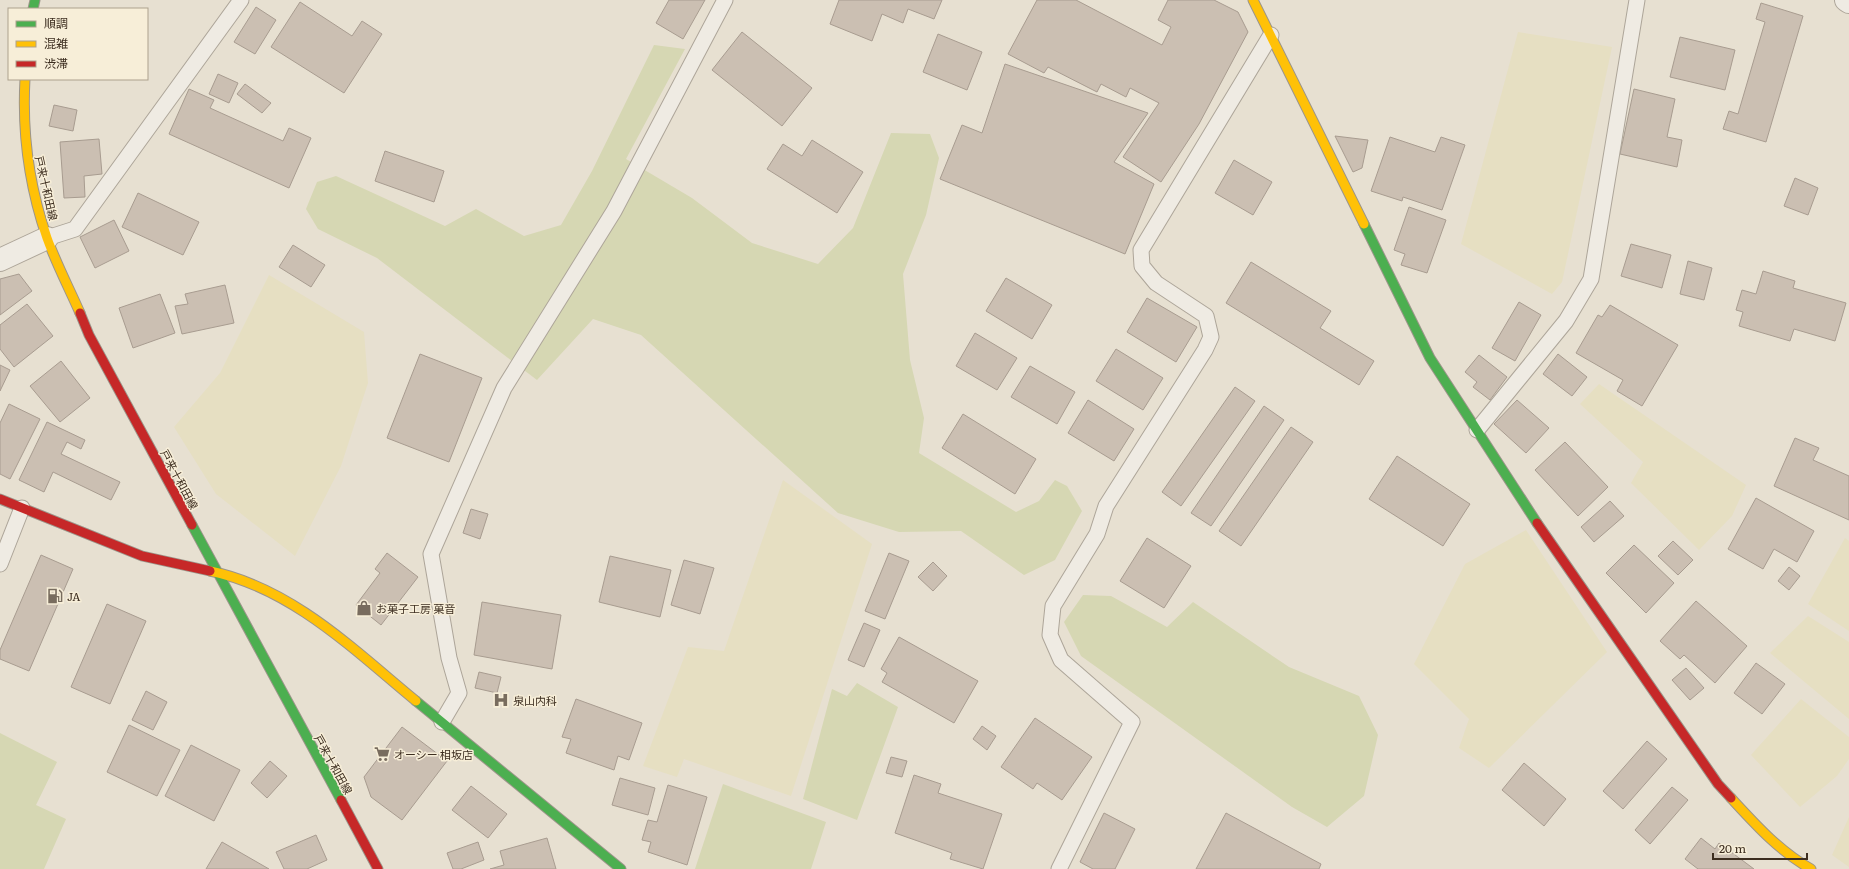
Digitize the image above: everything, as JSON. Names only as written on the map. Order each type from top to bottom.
[{"type":"street","points":[[1253,0],[1430,358],[1546,538],[1718,784],[1766,837],[1797,861],[1811,869]]},
{"type":"street","name":"戸来十和田線","points":[[25,80],[23,110],[28,167],[47,238],[88,335],[378,869]]},
{"type":"street","points":[[0,260],[47,238]]},
{"type":"street","points":[[0,499],[142,556],[216,572],[252,585],[293,604],[331,630],[442,722],[604,864],[621,869]]},
{"type":"lane","points":[[47,238],[75,229],[241,0]]},
{"type":"lane","points":[[442,722],[458,694],[449,658],[431,554],[504,388],[614,211],[724,0]]},
{"type":"lane","points":[[1477,430],[1566,321],[1591,279],[1637,0]]},
{"type":"lane","points":[[1059,869],[1132,722],[1061,660],[1050,635],[1053,606],[1097,534],[1106,506],[1212,337],[1206,316],[1156,282],[1142,266],[1142,250],[1270,35]]},
{"type":"lane","points":[[0,564],[22,508]]},
{"type":"shaded area","points":[[1518,32],[1612,47],[1562,282],[1552,294],[1461,244]]},
{"type":"shaded area","points":[[269,275],[364,332],[368,383],[341,466],[295,556],[216,494],[174,427],[220,373]]},
{"type":"shaded area","points":[[1599,384],[1746,485],[1732,516],[1699,550],[1631,483],[1643,462],[1580,404]]},
{"type":"shaded area","points":[[783,480],[872,544],[791,796],[684,759],[677,777],[643,766],[688,647],[724,651]]},
{"type":"shaded area","points":[[1526,530],[1607,652],[1489,768],[1459,748],[1469,719],[1414,664],[1465,564]]},
{"type":"shaded area","points":[[1845,538],[1849,541],[1849,631],[1808,604]]},
{"type":"shaded area","points":[[1808,616],[1849,642],[1849,719],[1770,653]]},
{"type":"shaded area","points":[[1801,699],[1849,737],[1849,759],[1837,776],[1800,807],[1751,755]]},
{"type":"shaded area","points":[[1849,817],[1849,867],[1832,855]]},
{"type":"green space","points":[[654,45],[685,49],[626,159],[692,198],[752,243],[818,264],[853,228],[891,133],[930,134],[939,158],[926,215],[903,274],[910,360],[924,418],[919,453],[1016,512],[1039,501],[1055,480],[1067,486],[1082,511],[1055,560],[1024,575],[961,531],[899,532],[838,513],[641,335],[593,319],[537,380],[377,258],[318,229],[306,209],[317,182],[336,176],[445,226],[476,209],[524,236],[561,225],[592,171]]},
{"type":"green space","points":[[1083,595],[1111,596],[1167,627],[1193,602],[1289,667],[1359,696],[1378,735],[1364,796],[1327,827],[1292,807],[1081,656],[1064,622]]},
{"type":"green space","points":[[857,683],[898,707],[857,820],[803,799],[832,689],[847,696]]},
{"type":"green space","points":[[0,733],[57,762],[36,805],[66,819],[44,869],[0,869]]},
{"type":"green space","points":[[723,784],[826,822],[811,869],[695,869]]},
{"type":"building","points":[[669,0],[705,0],[683,39],[656,23]]},
{"type":"building","points":[[839,0],[942,0],[934,19],[908,9],[903,23],[882,14],[872,41],[830,24]]},
{"type":"building","points":[[1037,0],[1076,0],[1162,45],[1171,27],[1158,20],[1168,0],[1214,0],[1238,12],[1248,32],[1199,124],[1161,182],[1123,157],[1159,103],[1130,88],[1126,97],[1101,84],[1097,92],[1048,67],[1044,73],[1008,54]]},
{"type":"building","points":[[300,2],[352,36],[362,21],[382,34],[344,93],[271,47]]},
{"type":"building","points":[[1761,3],[1803,16],[1766,142],[1723,129],[1729,111],[1738,114],[1765,22],[1756,19]]},
{"type":"building","points":[[256,7],[276,20],[255,54],[234,42]]},
{"type":"building","points":[[742,32],[812,88],[782,126],[712,70]]},
{"type":"building","points":[[938,34],[982,52],[967,90],[923,72]]},
{"type":"building","points":[[1680,37],[1735,50],[1725,90],[1670,77]]},
{"type":"building","points":[[1005,64],[1148,113],[1114,162],[1154,184],[1125,254],[940,179],[962,125],[982,133]]},
{"type":"building","points":[[218,74],[238,83],[229,103],[209,94]]},
{"type":"building","points":[[245,84],[271,103],[262,113],[237,94]]},
{"type":"building","points":[[189,89],[214,100],[210,108],[283,141],[289,128],[311,138],[289,188],[169,134]]},
{"type":"building","points":[[1634,89],[1675,99],[1667,137],[1682,140],[1677,167],[1620,154]]},
{"type":"building","points":[[54,105],[77,110],[73,131],[49,126]]},
{"type":"building","points":[[1335,136],[1368,140],[1362,168],[1353,172]]},
{"type":"building","points":[[1390,137],[1435,152],[1441,137],[1465,145],[1442,210],[1403,197],[1402,201],[1371,191]]},
{"type":"building","points":[[99,139],[102,174],[84,176],[85,197],[64,198],[60,142]]},
{"type":"building","points":[[812,140],[863,172],[837,213],[767,169],[783,144],[802,156]]},
{"type":"building","points":[[385,151],[444,171],[434,202],[375,181]]},
{"type":"building","points":[[1234,160],[1272,182],[1253,215],[1215,193]]},
{"type":"building","points":[[1795,178],[1818,188],[1808,215],[1784,206]]},
{"type":"building","points":[[138,193],[199,222],[183,255],[122,227]]},
{"type":"building","points":[[1409,207],[1446,220],[1427,273],[1401,265],[1405,254],[1394,250]]},
{"type":"building","points":[[114,220],[129,251],[95,268],[80,237]]},
{"type":"building","points":[[1631,244],[1671,255],[1662,288],[1621,276]]},
{"type":"building","points":[[293,245],[325,265],[311,287],[279,267]]},
{"type":"building","points":[[1688,261],[1712,268],[1704,300],[1680,294]]},
{"type":"building","points":[[1251,262],[1331,311],[1320,328],[1374,361],[1359,385],[1226,303]]},
{"type":"building","points":[[1763,271],[1795,281],[1793,288],[1846,303],[1835,341],[1794,329],[1790,341],[1739,326],[1743,312],[1736,310],[1742,290],[1756,294]]},
{"type":"building","points":[[19,274],[32,291],[0,315],[0,279]]},
{"type":"building","points":[[1006,278],[1052,305],[1032,339],[986,311]]},
{"type":"building","points":[[225,285],[234,323],[182,334],[175,306],[188,304],[185,294]]},
{"type":"building","points":[[160,294],[175,333],[133,348],[119,308]]},
{"type":"building","points":[[1147,298],[1197,327],[1176,362],[1127,332]]},
{"type":"building","points":[[1519,302],[1541,315],[1515,361],[1492,348]]},
{"type":"building","points":[[27,304],[53,336],[14,367],[0,349],[0,325]]},
{"type":"building","points":[[1610,305],[1678,345],[1642,406],[1617,391],[1623,380],[1576,353],[1598,315],[1602,317]]},
{"type":"building","points":[[975,333],[1017,358],[997,390],[956,366]]},
{"type":"building","points":[[1116,349],[1163,378],[1143,410],[1096,381]]},
{"type":"building","points":[[420,354],[482,378],[449,462],[387,438]]},
{"type":"building","points":[[1558,354],[1587,377],[1572,396],[1543,374]]},
{"type":"building","points":[[1479,355],[1507,377],[1490,400],[1473,387],[1477,382],[1465,372]]},
{"type":"building","points":[[61,361],[90,398],[60,422],[30,386]]},
{"type":"building","points":[[0,365],[10,370],[0,391]]},
{"type":"building","points":[[1030,366],[1075,392],[1057,424],[1011,397]]},
{"type":"building","points":[[1235,387],[1255,401],[1181,506],[1162,492]]},
{"type":"building","points":[[1088,400],[1134,429],[1114,461],[1068,433]]},
{"type":"building","points":[[1517,400],[1549,428],[1526,453],[1494,424]]},
{"type":"building","points":[[9,404],[40,419],[10,479],[0,474],[0,423]]},
{"type":"building","points":[[1264,406],[1284,420],[1211,526],[1191,513]]},
{"type":"building","points":[[963,414],[1036,459],[1015,494],[942,448]]},
{"type":"building","points":[[47,422],[85,440],[81,449],[67,442],[61,454],[120,482],[111,500],[53,472],[44,492],[19,480]]},
{"type":"building","points":[[1291,427],[1313,442],[1241,546],[1219,531]]},
{"type":"building","points":[[1795,438],[1819,448],[1813,460],[1849,476],[1849,520],[1774,486]]},
{"type":"building","points":[[1565,442],[1608,487],[1578,516],[1535,470]]},
{"type":"building","points":[[1397,456],[1470,504],[1443,546],[1369,499]]},
{"type":"building","points":[[1756,498],[1814,531],[1797,562],[1774,549],[1763,569],[1728,549]]},
{"type":"building","points":[[1610,501],[1624,516],[1594,542],[1581,527]]},
{"type":"building","points":[[471,509],[488,514],[480,539],[463,533]]},
{"type":"building","points":[[1147,538],[1191,566],[1164,608],[1120,581]]},
{"type":"building","points":[[1673,541],[1693,560],[1678,575],[1658,556]]},
{"type":"building","points":[[1634,545],[1674,583],[1646,613],[1606,573]]},
{"type":"building","points":[[387,553],[418,577],[381,625],[356,605],[380,573],[375,569]]},
{"type":"building","points":[[889,553],[909,561],[885,619],[865,611]]},
{"type":"building","points":[[41,555],[73,569],[29,671],[0,659],[0,650]]},
{"type":"building","points":[[610,556],[671,570],[660,617],[599,602]]},
{"type":"building","points":[[684,560],[714,568],[700,614],[671,605]]},
{"type":"building","points":[[933,562],[947,576],[933,591],[918,577]]},
{"type":"building","points":[[1789,567],[1800,576],[1789,590],[1778,581]]},
{"type":"building","points":[[1696,601],[1747,646],[1715,683],[1684,655],[1680,659],[1660,641]]},
{"type":"building","points":[[482,602],[561,615],[552,669],[474,655]]},
{"type":"building","points":[[107,604],[146,621],[110,704],[71,687]]},
{"type":"building","points":[[864,623],[880,630],[864,667],[848,660]]},
{"type":"building","points":[[899,637],[978,681],[954,723],[882,682],[887,673],[881,669]]},
{"type":"building","points":[[1756,663],[1785,684],[1762,714],[1734,693]]},
{"type":"building","points":[[1686,668],[1704,688],[1690,700],[1672,680]]},
{"type":"building","points":[[479,672],[501,677],[497,693],[475,688]]},
{"type":"building","points":[[146,691],[167,702],[153,730],[132,720]]},
{"type":"building","points":[[576,699],[642,723],[629,760],[618,756],[614,770],[566,753],[571,739],[562,737]]},
{"type":"building","points":[[1035,718],[1092,757],[1062,800],[1037,783],[1033,789],[1001,767]]},
{"type":"building","points":[[129,725],[180,750],[157,796],[107,772]]},
{"type":"building","points":[[982,726],[996,736],[987,750],[973,739]]},
{"type":"building","points":[[402,727],[447,761],[402,820],[371,797],[364,777]]},
{"type":"building","points":[[1647,741],[1667,759],[1623,809],[1603,791]]},
{"type":"building","points":[[191,745],[240,770],[214,821],[165,796]]},
{"type":"building","points":[[891,757],[907,761],[902,777],[886,773]]},
{"type":"building","points":[[270,761],[287,776],[267,798],[251,783]]},
{"type":"building","points":[[1524,763],[1566,799],[1544,826],[1502,790]]},
{"type":"building","points":[[914,775],[941,784],[938,793],[1002,814],[983,869],[950,859],[952,853],[895,833]]},
{"type":"building","points":[[620,778],[655,788],[648,815],[612,805]]},
{"type":"building","points":[[668,785],[707,797],[687,865],[648,852],[651,842],[642,840],[648,820],[657,822]]},
{"type":"building","points":[[471,786],[507,814],[488,838],[452,810]]},
{"type":"building","points":[[1672,787],[1688,800],[1650,844],[1635,830]]},
{"type":"building","points":[[1104,813],[1135,829],[1115,869],[1093,869],[1080,862]]},
{"type":"building","points":[[1226,813],[1321,864],[1319,869],[1196,869]]},
{"type":"building","points":[[316,835],[327,860],[307,869],[284,869],[276,852]]},
{"type":"building","points":[[547,838],[556,869],[490,869],[504,865],[500,851]]},
{"type":"building","points":[[1701,838],[1715,849],[1719,843],[1754,869],[1698,869],[1685,859]]},
{"type":"building","points":[[222,842],[269,869],[206,869]]},
{"type":"building","points":[[478,842],[484,860],[461,869],[453,869],[447,853]]},
{"type":"traffic: fast","points":[[33,8],[35,0]]},
{"type":"traffic: fast","points":[[1364,224],[1430,358],[1537,523]]},
{"type":"traffic: fast","points":[[192,525],[341,800]]},
{"type":"traffic: fast","points":[[416,701],[621,869]]},
{"type":"traffic: slow","points":[[1253,0],[1364,224]]},
{"type":"traffic: slow","points":[[25,80],[24,99],[26,139],[31,179],[47,238],[58,266],[80,313]]},
{"type":"traffic: slow","points":[[210,571],[240,579],[268,591],[295,606],[345,642],[416,701]]},
{"type":"traffic: slow","points":[[1731,798],[1758,827],[1788,854],[1811,869]]},
{"type":"traffic: jam","points":[[80,313],[89,335],[192,525]]},
{"type":"traffic: jam","points":[[0,499],[142,556],[210,571]]},
{"type":"traffic: jam","points":[[1537,523],[1718,784],[1731,798]]},
{"type":"traffic: jam","points":[[341,800],[378,869]]},
{"type":"place","name":"JA","points":[[55,596]]},
{"type":"place","name":"お菓子工房 菓音","points":[[364,608]]},
{"type":"place","name":"泉山内科","points":[[501,700]]},
{"type":"place","name":"オーシー 相坂店","points":[[382,754]]}]
